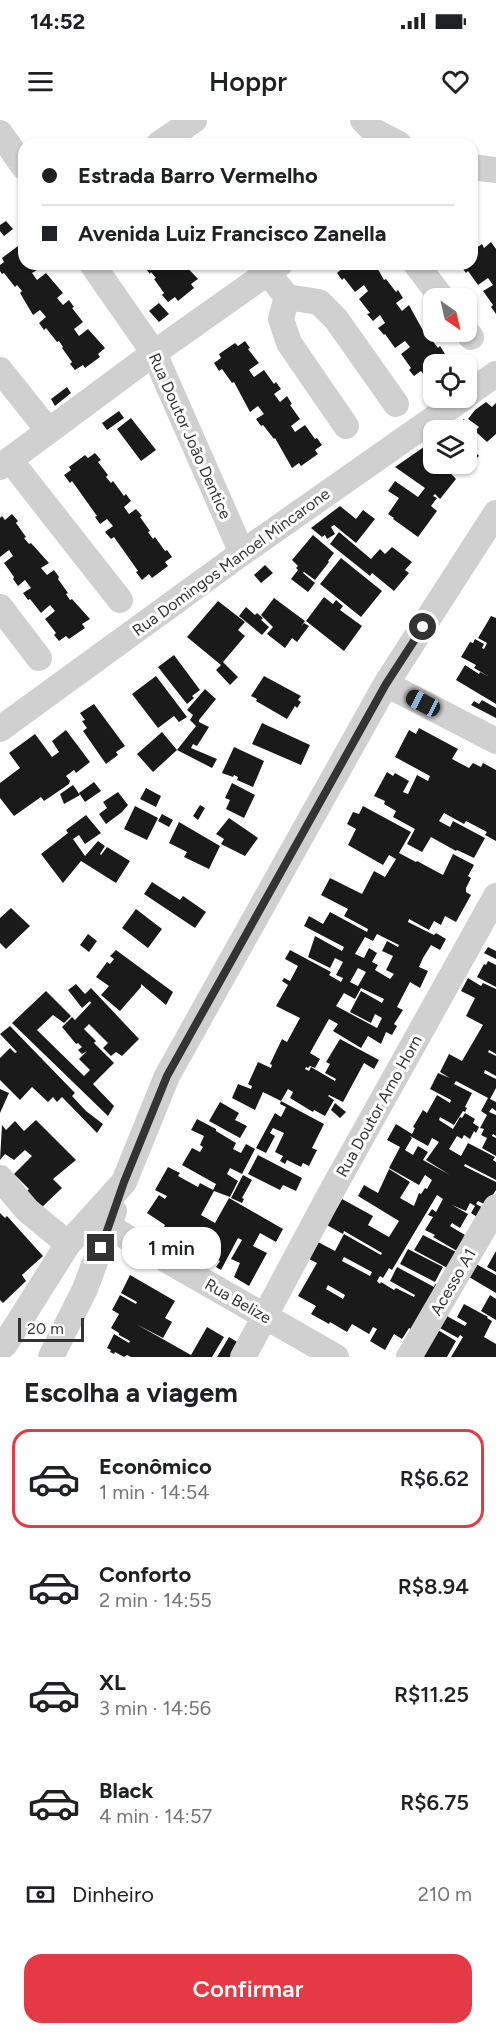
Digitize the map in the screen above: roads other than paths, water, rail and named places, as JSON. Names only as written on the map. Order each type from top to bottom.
[{"type":"street","points":[[169,138],[194,120]]},
{"type":"street","points":[[363,120],[374,131],[387,138]]},
{"type":"street","points":[[0,133],[18,159]]},
{"type":"street","points":[[478,168],[496,170]]},
{"type":"street","name":"Rua Doutor João Dentice","points":[[96,270],[154,353],[242,553]]},
{"type":"street","points":[[120,600],[5,464],[48,430],[271,270]]},
{"type":"street","points":[[275,270],[287,297],[281,319],[289,343],[346,426]]},
{"type":"street","points":[[421,270],[434,288]]},
{"type":"street","points":[[287,297],[319,302],[336,319],[396,404]]},
{"type":"street","points":[[0,370],[48,430]]},
{"type":"street","name":"Rua Domingos Manoel Mincarone","points":[[477,387],[496,374]]},
{"type":"street","name":"Rua Domingos Manoel Mincarone","points":[[0,729],[242,553],[448,408]]},
{"type":"street","points":[[51,1357],[85,1289],[124,1182],[167,1076],[386,684],[496,513]]},
{"type":"street","points":[[0,607],[39,658]]},
{"type":"street","points":[[386,684],[496,741]]},
{"type":"street","name":"Rua Doutor Arno Horn","points":[[243,1357],[330,1194],[496,896]]},
{"type":"street","points":[[0,1179],[27,1209],[68,1244]]},
{"type":"street","points":[[0,1349],[68,1244],[124,1182]]},
{"type":"street","name":"Acesso A1","points":[[410,1357],[496,1207]]},
{"type":"street","name":"Rua Belize","points":[[109,1227],[336,1357]]}]
